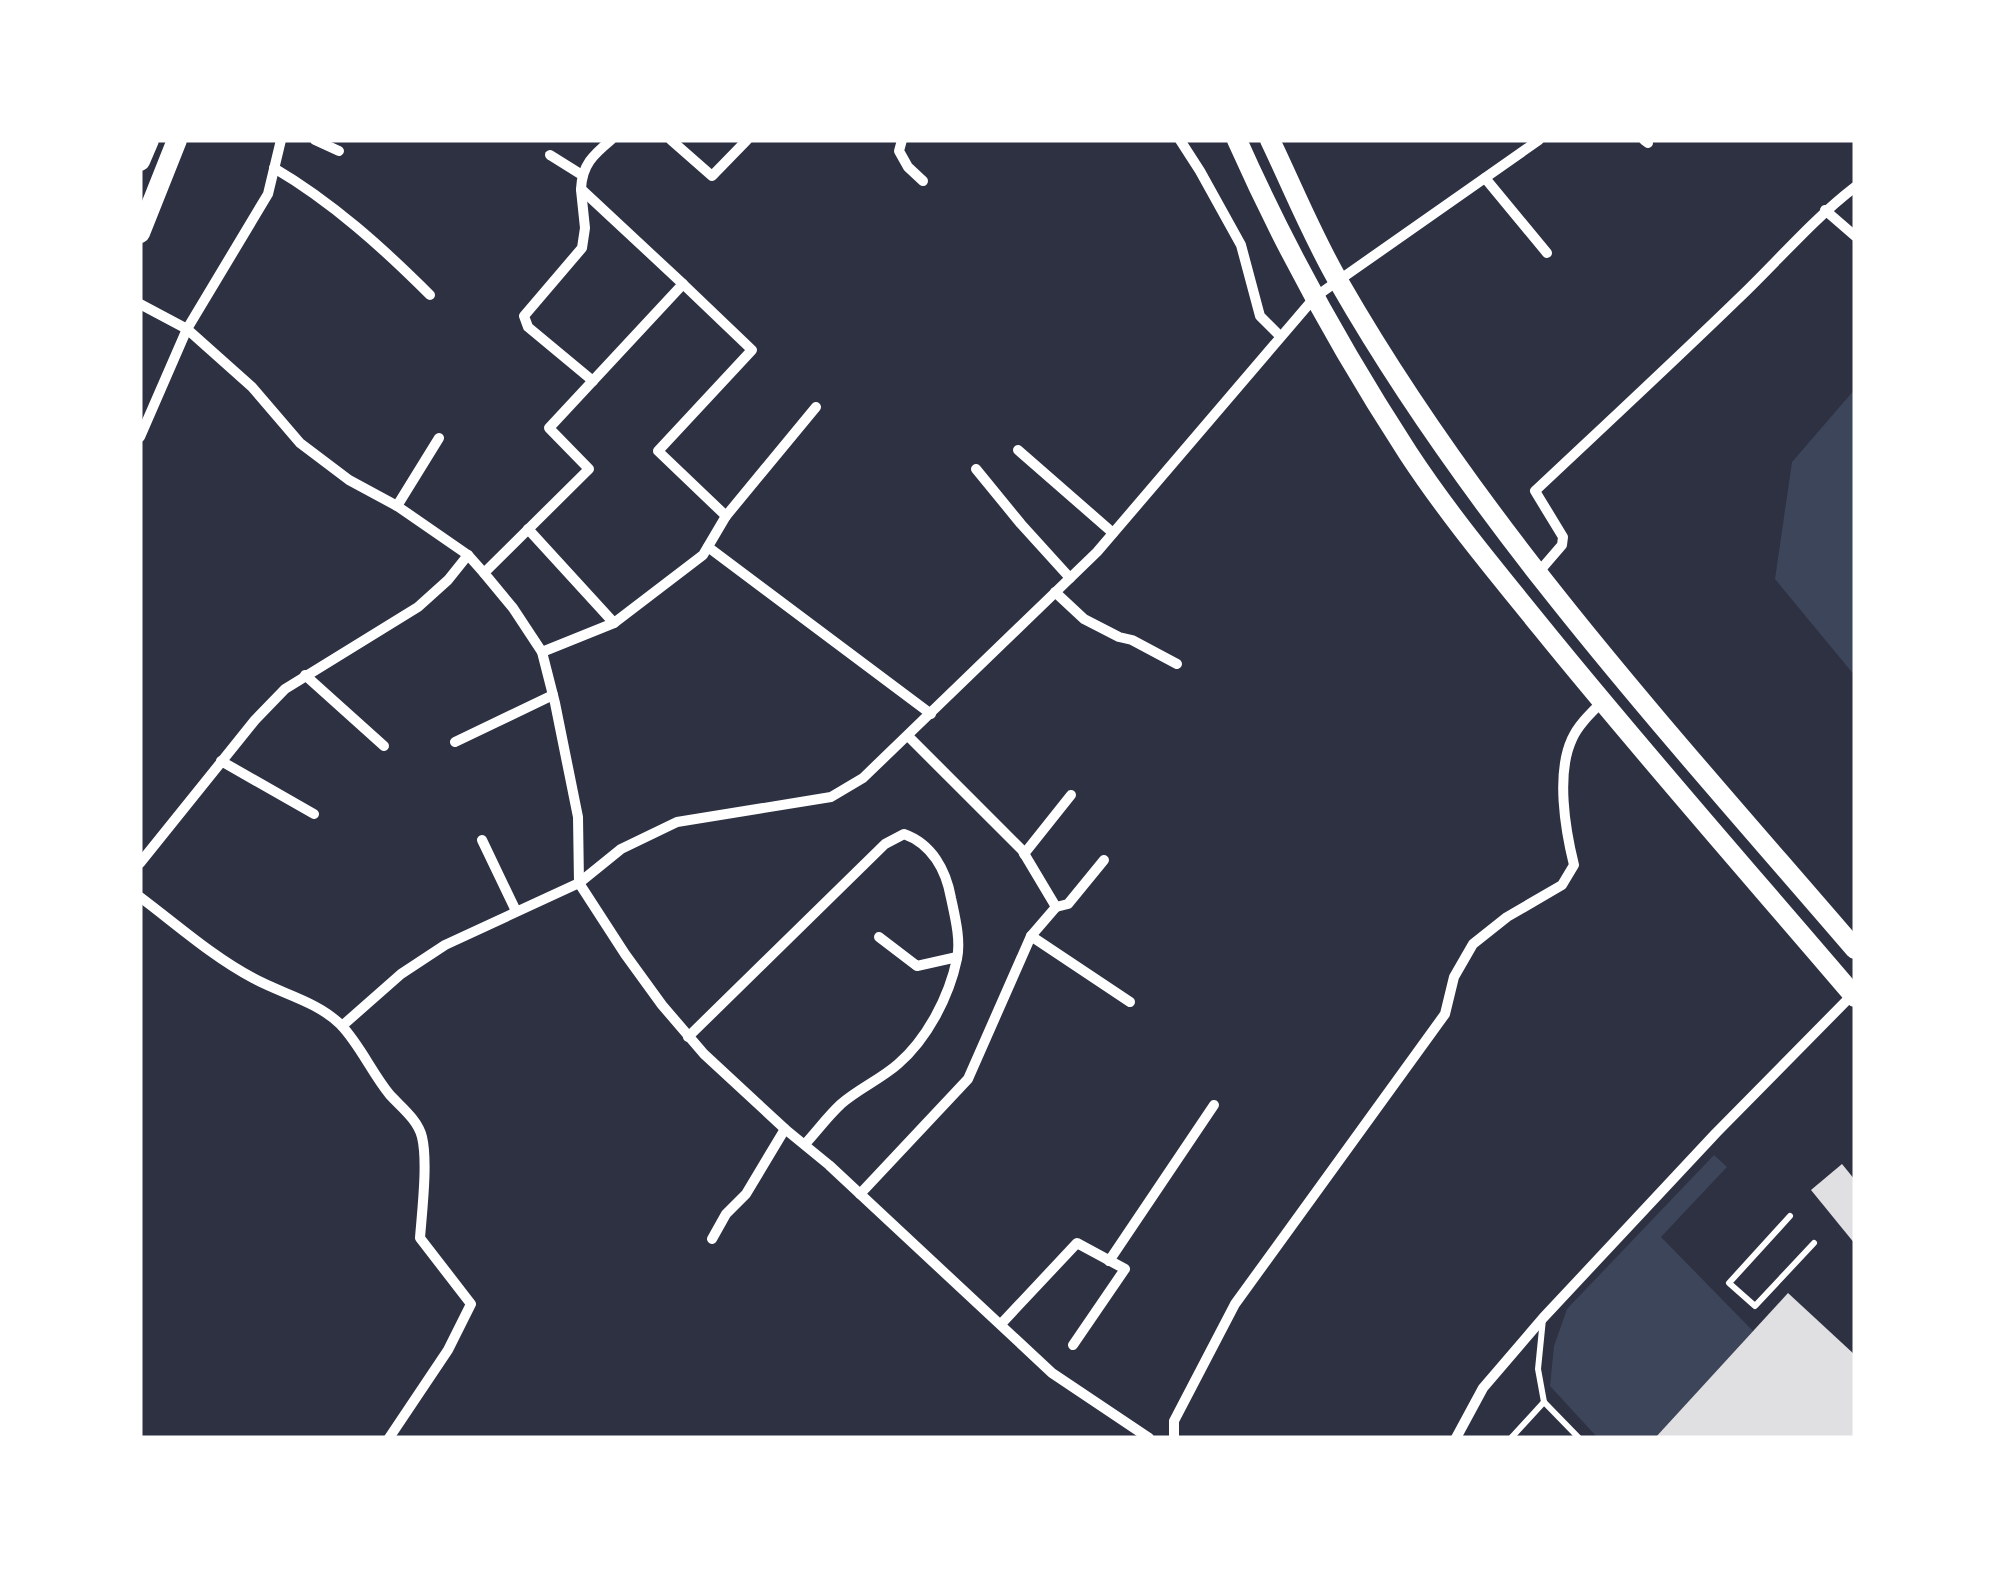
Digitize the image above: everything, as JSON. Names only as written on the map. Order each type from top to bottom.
[{"type":"highway","points":[[140,161],[148,140]]},
{"type":"highway","points":[[140,233],[178,140]]},
{"type":"highway","points":[[1237,140],[1315,298],[1409,455],[1469,538],[1602,702],[1854,995]]},
{"type":"highway","points":[[1270,140],[1338,282],[1457,467],[1537,574],[1855,949]]},
{"type":"street","points":[[140,438],[187,329],[268,194],[281,140]]},
{"type":"street","points":[[314,140],[339,151]]},
{"type":"street","points":[[592,381],[528,326],[524,316],[582,248],[582,175],[588,161],[611,140]]},
{"type":"street","points":[[670,140],[712,176],[747,140]]},
{"type":"street","points":[[902,140],[899,151],[922,181]]},
{"type":"street","points":[[1180,140],[1241,245],[1260,316],[1280,336]]},
{"type":"street","points":[[1514,140],[1521,152]]},
{"type":"street","points":[[342,1026],[401,974],[445,945],[579,883],[621,849],[676,822],[831,797],[863,778],[1113,533],[1315,298],[1539,140]]},
{"type":"street","points":[[550,155],[582,175]]},
{"type":"street","points":[[274,168],[310,189],[430,295]]},
{"type":"street","points":[[1485,178],[1546,253]]},
{"type":"street","points":[[1537,574],[1562,545],[1563,537],[1535,490],[1668,368],[1825,210],[1855,187]]},
{"type":"street","points":[[581,189],[752,350],[658,451],[726,516]]},
{"type":"street","points":[[1825,210],[1855,236]]},
{"type":"street","points":[[484,573],[588,469],[548,428],[682,284]]},
{"type":"street","points":[[140,304],[187,329],[252,387],[300,443],[349,480],[396,506],[468,555],[513,608],[542,652],[578,817],[579,883],[688,1037],[1052,1373],[1149,1438]]},
{"type":"street","points":[[542,652],[614,622],[704,555],[726,516],[816,407]]},
{"type":"street","points":[[396,506],[439,438]]},
{"type":"street","points":[[1018,450],[1113,533]]},
{"type":"street","points":[[976,469],[1070,578]]},
{"type":"street","points":[[528,529],[614,622]]},
{"type":"street","points":[[708,547],[931,714]]},
{"type":"street","points":[[140,862],[254,720],[285,689],[418,607],[468,555]]},
{"type":"street","points":[[1056,592],[1084,619],[1177,664]]},
{"type":"street","points":[[305,675],[384,746]]},
{"type":"street","points":[[454,742],[553,695]]},
{"type":"street","points":[[1174,1438],[1174,1421],[1235,1304],[1445,1014],[1454,977],[1473,944],[1562,885],[1574,865],[1568,842],[1563,766],[1572,737],[1602,702]]},
{"type":"street","points":[[908,736],[1024,854],[1056,906]]},
{"type":"street","points":[[221,761],[314,814]]},
{"type":"street","points":[[1024,854],[1071,794]]},
{"type":"street","points":[[688,1037],[884,844],[904,834],[938,858],[950,891],[957,929],[957,957],[941,1004],[923,1037],[898,1064],[842,1103],[806,1144]]},
{"type":"street","points":[[482,840],[516,911]]},
{"type":"street","points":[[860,1194],[968,1079],[1031,936],[1056,906],[1068,904],[1104,860]]},
{"type":"street","points":[[140,897],[252,978],[292,994],[342,1026],[422,1135],[420,1238],[471,1304],[448,1350],[389,1438]]},
{"type":"street","points":[[1031,936],[1130,1002]]},
{"type":"street","points":[[880,937],[918,966],[957,957]]},
{"type":"street","points":[[1456,1438],[1483,1388],[1543,1318],[1716,1133],[1854,995]]},
{"type":"street","points":[[1109,1261],[1214,1105]]},
{"type":"street","points":[[712,1239],[726,1214],[746,1194],[785,1129]]},
{"type":"street","points":[[1002,1324],[1078,1244],[1125,1270],[1073,1345]]},
{"type":"lane","points":[[1790,1216],[1729,1283],[1754,1306],[1814,1243]]},
{"type":"lane","points":[[1543,1318],[1538,1369],[1544,1402],[1579,1438]]},
{"type":"lane","points":[[1511,1438],[1544,1402]]},
{"type":"shaded area","points":[[1855,389],[1855,676],[1775,579],[1792,462]]},
{"type":"shaded area","points":[[1714,1155],[1727,1167],[1661,1237],[1753,1331],[1655,1438],[1595,1438],[1550,1386],[1554,1346],[1567,1309]]},
{"type":"building","points":[[1842,1164],[1855,1180],[1855,1244],[1811,1190]]},
{"type":"building","points":[[1788,1293],[1855,1355],[1855,1438],[1655,1438]]}]
